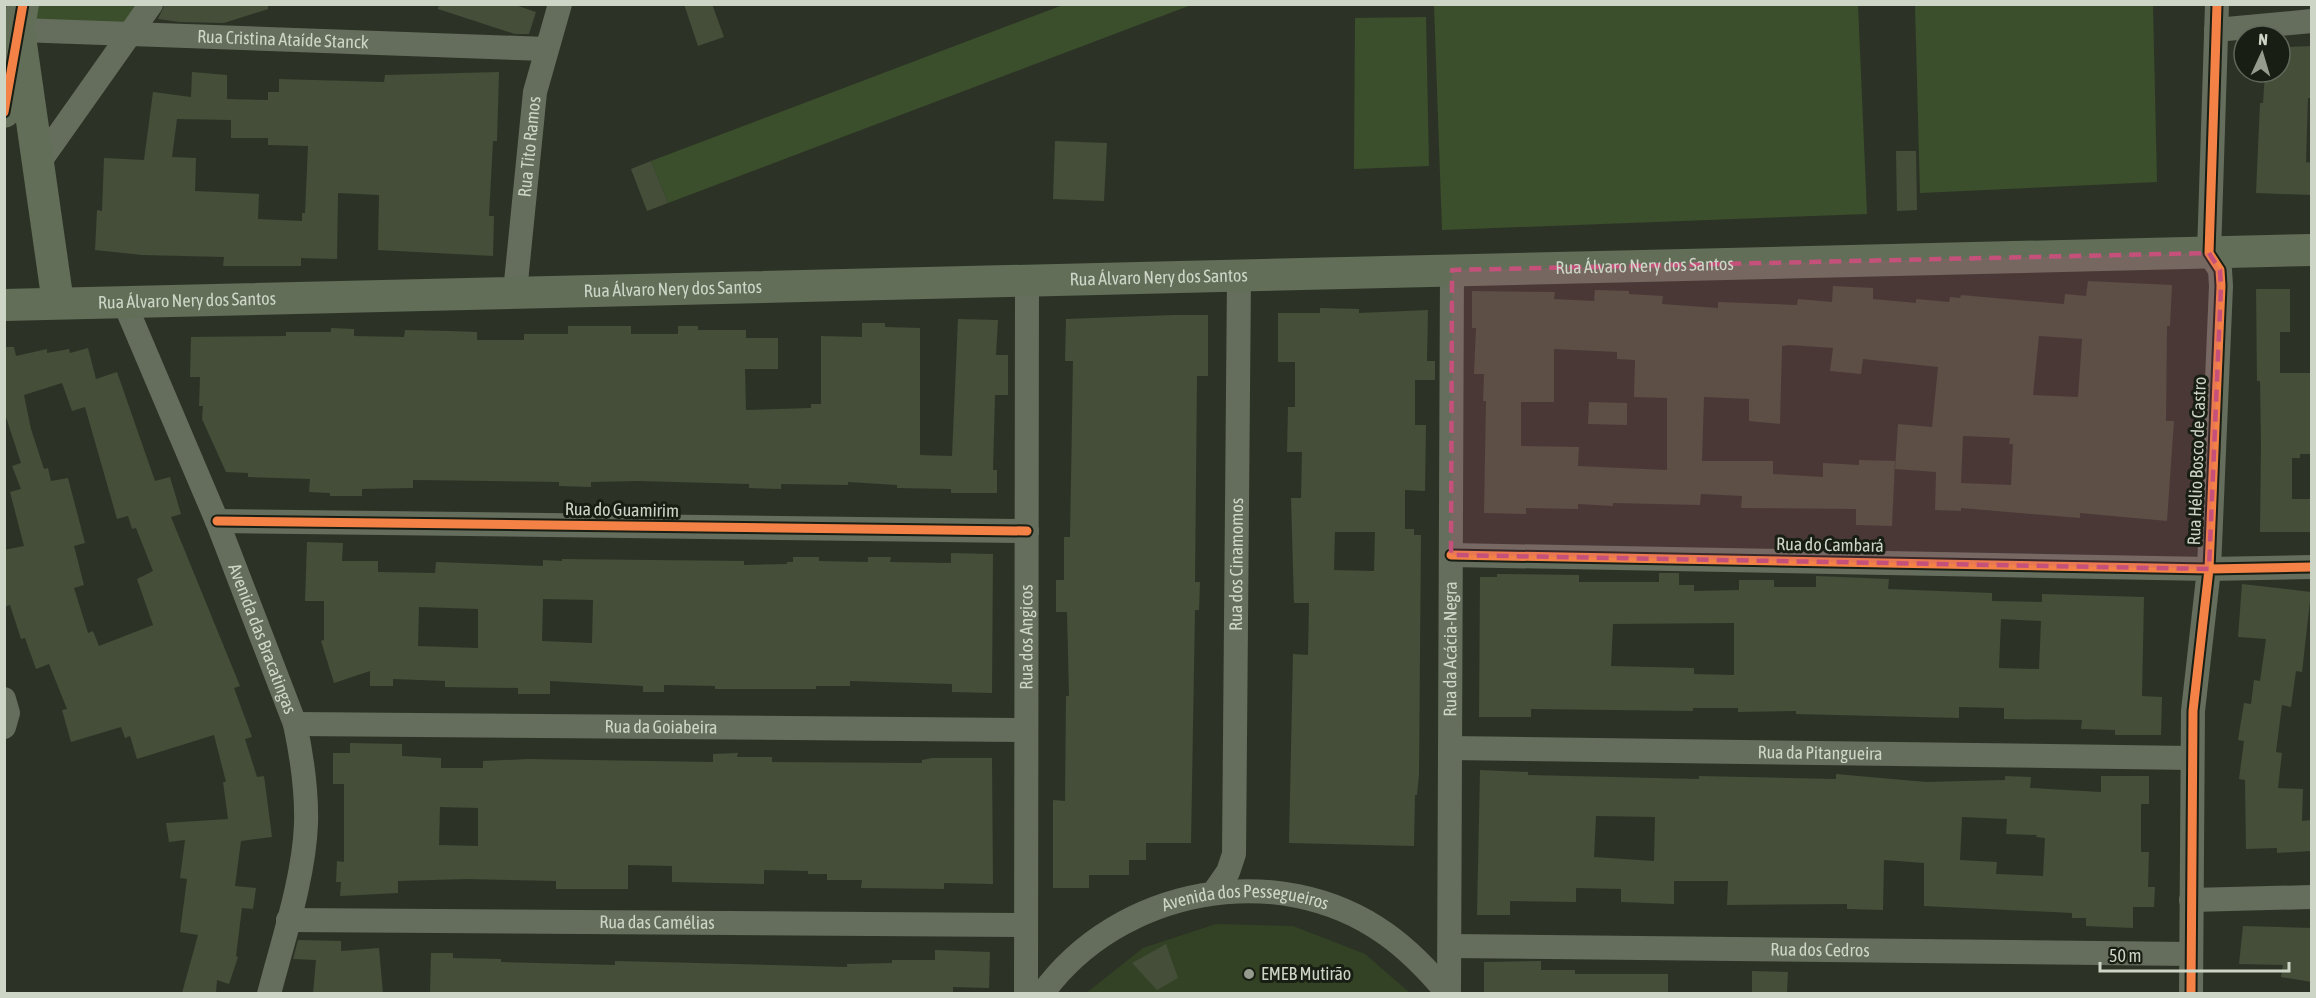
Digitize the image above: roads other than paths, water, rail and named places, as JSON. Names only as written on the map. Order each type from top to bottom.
[{"type":"main road","points":[[4,112],[21,17]]},
{"type":"main road","points":[[21,17],[38,164],[58,303]]},
{"type":"main road","name":"Rua Álvaro Nery dos Santos","points":[[4,305],[2312,250]]},
{"type":"street","points":[[38,164],[151,4]]},
{"type":"street","name":"Rua Hélio Bosco de Castro","points":[[2191,993],[2192,758],[2196,669],[2209,569],[2221,286],[2220,270],[2209,253],[2217,4]]},
{"type":"street","name":"Rua Tito Ramos","points":[[515,292],[530,126],[546,50],[562,5]]},
{"type":"street","name":"Rua Cristina Ataíde Stanck","points":[[21,17],[131,34],[546,50]]},
{"type":"street","points":[[2216,30],[2312,21]]},
{"type":"street","name":"Rua da Acácia-Negra","points":[[1449,993],[1452,270]]},
{"type":"street","name":"Rua dos Cinamomos","points":[[1214,892],[1228,872],[1234,854],[1239,275]]},
{"type":"street","name":"Rua dos Angicos","points":[[1026,993],[1027,280]]},
{"type":"street","name":"Avenida das Bracatingas","points":[[124,302],[217,521],[295,724],[303,758],[306,826],[288,920],[269,993]]},
{"type":"street","name":"Rua do Guamirim","points":[[217,521],[1027,531]]},
{"type":"street","name":"Rua do Cambará","points":[[1451,555],[2209,569],[2312,567]]},
{"type":"street","points":[[4,699],[8,713],[4,727]]},
{"type":"street","name":"Rua da Goiabeira","points":[[295,724],[1026,730]]},
{"type":"street","name":"Rua da Pitangueira","points":[[1450,748],[2192,758]]},
{"type":"street","points":[[1234,854],[1240,868],[1257,891]]},
{"type":"street","name":"Avenida dos Pessegueiros","points":[[1042,993],[1053,977],[1087,945],[1126,920],[1169,902],[1214,892],[1257,891],[1302,897],[1355,916],[1385,933],[1420,961],[1449,993]]},
{"type":"street","points":[[2191,900],[2312,897]]},
{"type":"street","name":"Rua das Camélias","points":[[288,920],[1026,925]]},
{"type":"street","name":"Rua dos Cedros","points":[[1450,946],[2191,954]]},
{"type":"place","name":"EMEB Mutirão","points":[[1249,974]]}]
